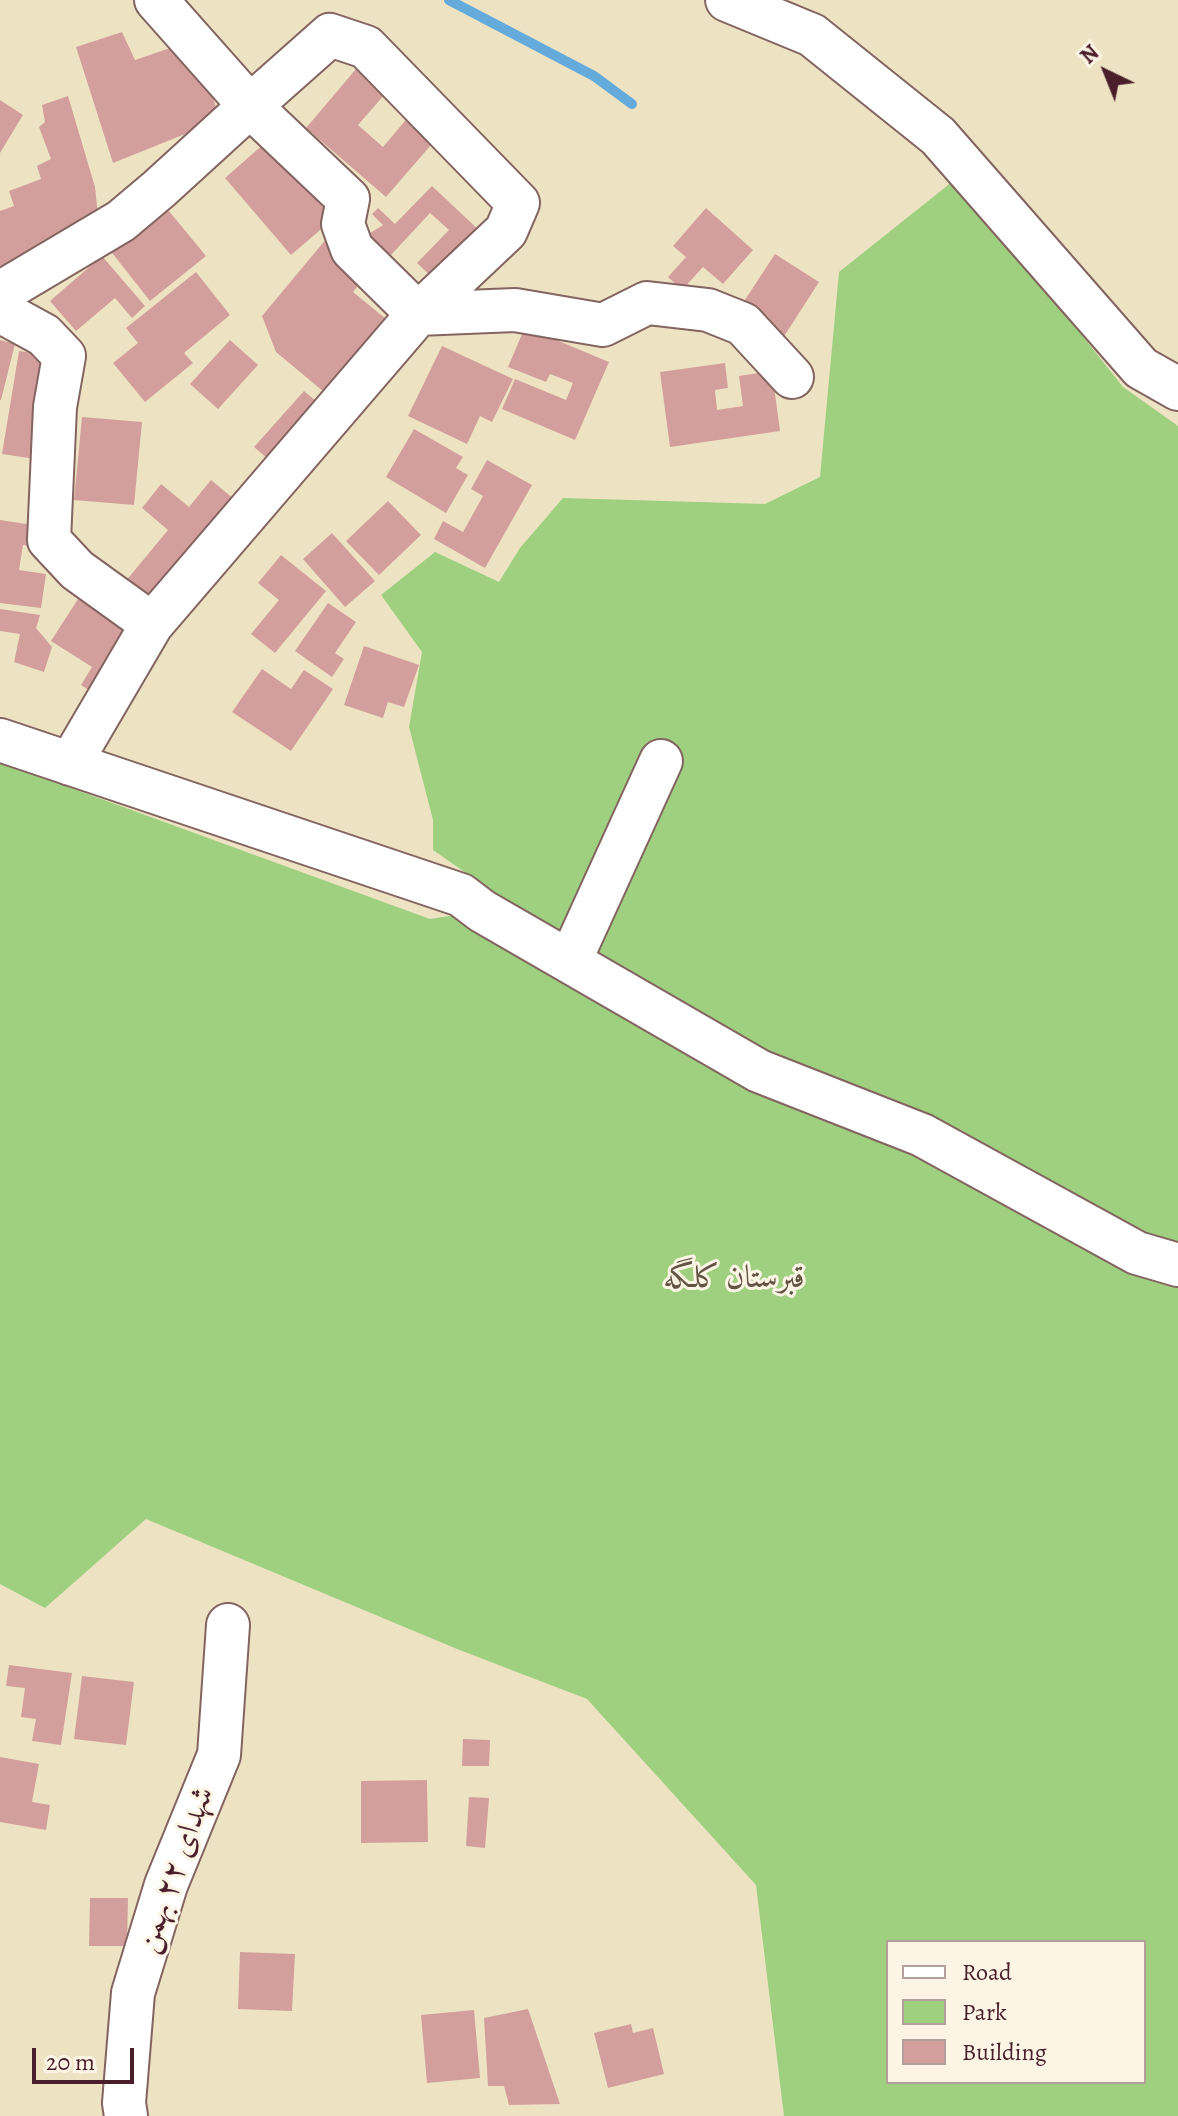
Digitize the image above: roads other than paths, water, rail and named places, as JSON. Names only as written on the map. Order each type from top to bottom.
[{"type":"street","points":[[156,0],[250,106],[348,199],[343,224],[352,249],[418,314],[515,310],[603,325],[647,303],[708,310],[743,324],[792,377]]},
{"type":"street","points":[[727,0],[812,35],[938,136],[1141,368],[1178,389]]},
{"type":"street","points":[[0,293],[121,221],[330,35],[366,47],[518,203],[506,231],[418,314],[152,624],[70,764]]},
{"type":"street","points":[[0,311],[44,335],[64,356],[55,407],[49,540],[77,570],[152,624]]},
{"type":"street","points":[[0,740],[461,895],[482,911],[759,1071],[922,1135],[1137,1253],[1178,1265]]},
{"type":"street","points":[[570,961],[661,761]]},
{"type":"street","name":"شهدای ۲۲ بهمن","points":[[126,2116],[124,2103],[133,1993],[166,1885],[219,1755],[228,1625]]},
{"type":"waterway","points":[[449,0],[594,76],[632,104]]},
{"type":"park label","name":"قبرستان کلگه","points":[[734,1279]]}]
